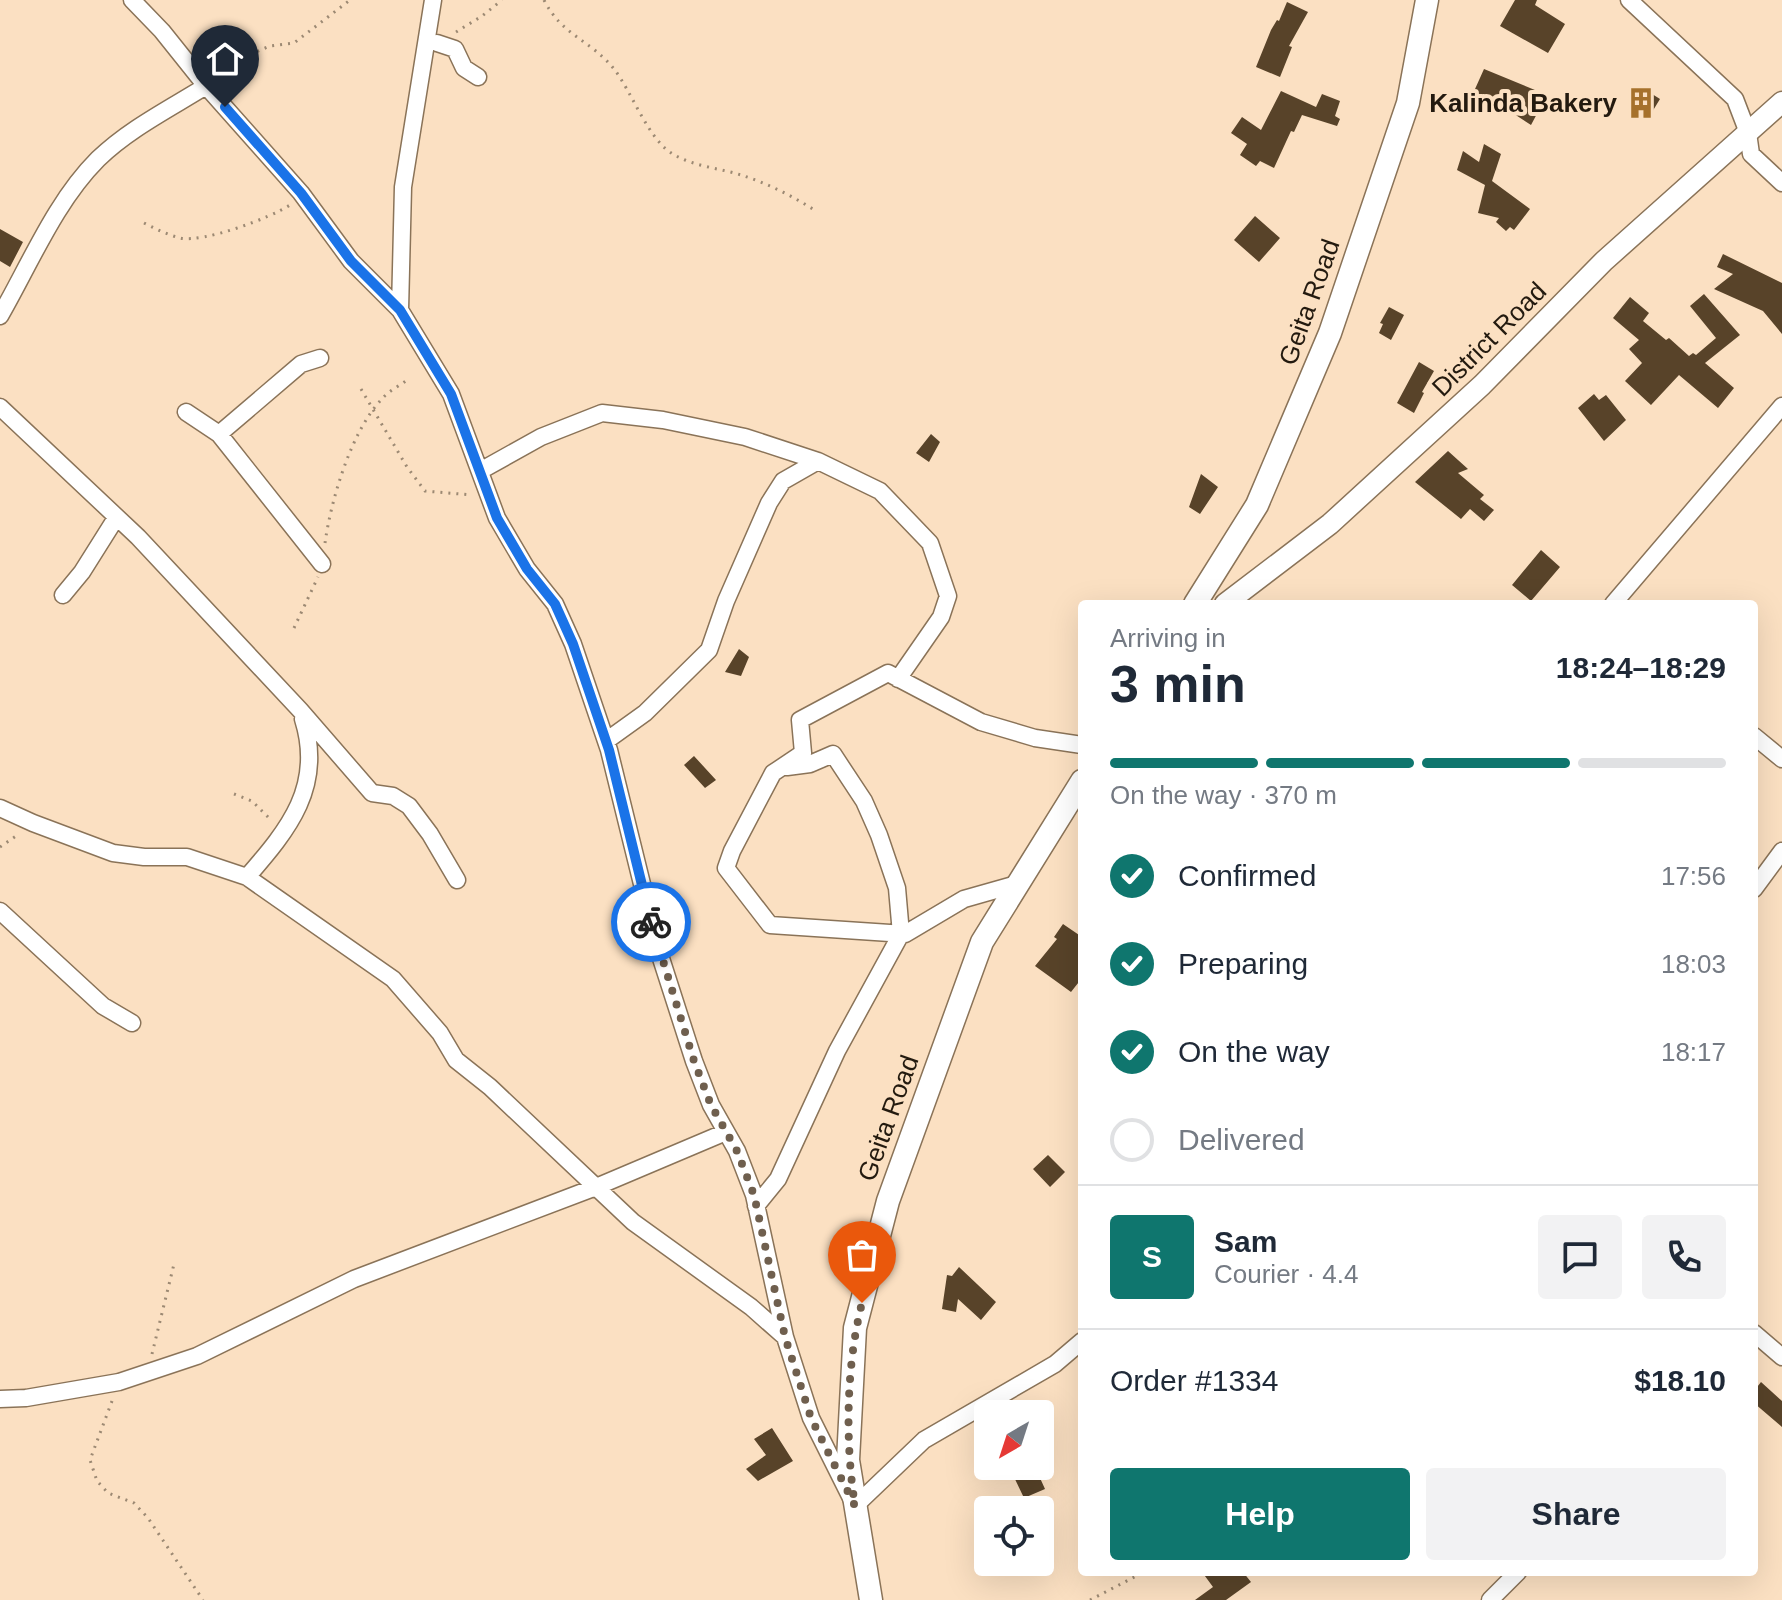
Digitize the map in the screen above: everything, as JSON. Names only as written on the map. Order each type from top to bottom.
[{"type":"main road","name":"Geita Road","points":[[1198,600],[1257,505],[1330,333],[1408,103],[1427,0]]},
{"type":"main road","name":"Geita Road","points":[[871,1600],[848,1460],[855,1328],[888,1201],[982,942],[1078,787]]},
{"type":"street","points":[[132,0],[301,193],[351,261],[400,310],[451,394],[497,518],[527,569],[555,604],[573,644],[606,741],[658,949],[694,1061],[711,1105],[737,1151],[756,1206],[785,1337],[811,1418],[855,1506],[924,1440],[1055,1364],[1078,1344]]},
{"type":"street","points":[[400,310],[403,187],[433,0]]},
{"type":"street","points":[[1629,0],[1735,99],[1748,133],[1751,154],[1782,183]]},
{"type":"street","points":[[437,43],[455,49],[464,68],[478,77]]},
{"type":"street","points":[[0,316],[52,222],[97,160],[138,127],[204,84]]},
{"type":"street","name":"District Road","points":[[1230,600],[1342,514],[1482,385],[1604,261],[1782,102]]},
{"type":"street","points":[[219,434],[301,364],[320,358]]},
{"type":"street","points":[[1616,600],[1782,406]]},
{"type":"street","points":[[0,407],[138,537],[300,710],[372,793],[393,796],[409,806],[457,880]]},
{"type":"street","points":[[186,412],[219,434],[322,564]]},
{"type":"street","points":[[480,471],[541,437],[602,413],[663,420],[745,437],[818,461],[880,491],[930,543],[948,596],[941,617],[898,679]]},
{"type":"street","points":[[606,741],[645,713],[709,650],[726,601],[769,503],[783,481],[818,461]]},
{"type":"street","points":[[63,595],[82,572],[116,518]]},
{"type":"street","points":[[1017,884],[964,899],[901,934],[770,925],[726,868],[773,773],[803,753],[800,720],[888,673],[981,722],[1035,738],[1078,744]]},
{"type":"street","points":[[247,877],[283,835],[305,788],[309,740],[300,710]]},
{"type":"street","points":[[1758,739],[1782,759]]},
{"type":"street","points":[[756,1206],[778,1179],[837,1051],[901,934],[897,888],[879,835],[864,801],[833,754],[810,764],[786,767]]},
{"type":"street","points":[[0,808],[113,853],[187,857],[247,877],[393,979],[440,1033],[456,1060],[490,1087],[633,1222],[751,1307],[785,1337]]},
{"type":"street","points":[[1758,884],[1782,851]]},
{"type":"street","points":[[0,911],[103,1006],[132,1023]]},
{"type":"street","points":[[0,1399],[26,1398],[119,1382],[197,1356],[354,1279],[596,1187],[726,1132]]},
{"type":"street","points":[[1758,1336],[1782,1357]]},
{"type":"street","points":[[1490,1600],[1514,1576]]},
{"type":"path","points":[[204,84],[246,56],[270,46],[294,43],[350,0]]},
{"type":"path","points":[[437,43],[502,0]]},
{"type":"path","points":[[544,0],[567,32],[591,47],[613,68],[658,142],[672,154],[690,162],[745,176],[795,197],[816,211]]},
{"type":"path","points":[[144,223],[184,239],[235,229],[275,215],[301,193]]},
{"type":"path","points":[[294,628],[313,592],[322,564],[329,513],[347,461],[372,411],[383,397],[410,378]]},
{"type":"path","points":[[361,389],[425,491],[489,497]]},
{"type":"path","points":[[234,794],[263,809],[283,835]]},
{"type":"path","points":[[147,1373],[174,1264]]},
{"type":"path","points":[[119,1382],[90,1460],[97,1481],[108,1493],[134,1503],[148,1518],[203,1600]]},
{"type":"path","points":[[1090,1600],[1136,1576]]},
{"type":"building","points":[[1515,0],[1537,0],[1535,5],[1565,24],[1548,53],[1500,26]]},
{"type":"building","points":[[1287,2],[1308,12],[1289,46],[1292,47],[1280,77],[1256,67]]},
{"type":"building","points":[[1484,69],[1547,95],[1531,125],[1508,110],[1508,113],[1471,98]]},
{"type":"building","name":"Kalinda Bakery","points":[[1641,87],[1660,99],[1649,117],[1630,105]]},
{"type":"building","points":[[1281,91],[1316,107],[1322,94],[1340,101],[1335,116],[1340,119],[1337,126],[1302,115],[1274,168],[1260,161],[1256,166],[1240,155],[1247,144],[1231,133],[1242,117],[1261,130]]},
{"type":"building","points":[[1484,144],[1501,154],[1492,181],[1530,209],[1514,230],[1510,227],[1506,231],[1496,222],[1499,218],[1478,213],[1485,185],[1457,170],[1463,151],[1479,162]]},
{"type":"building","points":[[1255,216],[1280,238],[1259,262],[1234,240]]},
{"type":"building","points":[[0,229],[23,242],[10,267],[0,261]]},
{"type":"building","points":[[1723,254],[1782,283],[1782,334],[1763,311],[1714,289],[1733,274],[1717,267]]},
{"type":"building","points":[[1704,294],[1740,335],[1705,363],[1734,388],[1718,408],[1679,375],[1651,405],[1625,381],[1642,363],[1629,349],[1639,340],[1613,318],[1630,297],[1649,313],[1643,321],[1689,356],[1693,353],[1696,355],[1716,338],[1690,306]]},
{"type":"building","points":[[1389,307],[1404,315],[1391,340],[1379,333],[1383,324],[1380,323]]},
{"type":"building","points":[[1419,362],[1434,371],[1414,413],[1397,403]]},
{"type":"building","points":[[1594,394],[1599,400],[1606,395],[1626,420],[1604,441],[1578,408]]},
{"type":"building","points":[[931,434],[940,442],[929,462],[916,453]]},
{"type":"building","points":[[1448,451],[1468,469],[1458,473],[1484,495],[1480,499],[1494,510],[1484,521],[1470,509],[1461,519],[1415,482]]},
{"type":"building","points":[[1201,474],[1218,487],[1200,514],[1189,507]]},
{"type":"building","points":[[1541,550],[1560,567],[1532,600],[1512,585]]},
{"type":"building","points":[[739,649],[749,657],[741,676],[725,672]]},
{"type":"building","points":[[694,756],[716,780],[705,788],[684,765]]},
{"type":"building","points":[[1063,924],[1078,934],[1078,983],[1071,992],[1035,966],[1057,939],[1054,937]]},
{"type":"building","points":[[1048,1155],[1065,1172],[1050,1187],[1033,1169]]},
{"type":"building","points":[[959,1267],[996,1302],[981,1320],[958,1299],[956,1312],[942,1309],[947,1275],[952,1276]]},
{"type":"building","points":[[1761,1382],[1782,1401],[1782,1427],[1758,1406],[1758,1386]]},
{"type":"building","points":[[772,1428],[793,1461],[758,1481],[746,1469],[766,1455],[754,1439]]},
{"type":"building","points":[[1015,1480],[1041,1480],[1045,1489],[1023,1496]]},
{"type":"building","points":[[1205,1576],[1246,1576],[1251,1582],[1226,1600],[1195,1600],[1213,1587]]},
{"type":"way so far","points":[[651,922],[694,1061],[711,1105],[737,1151],[754,1195],[785,1337],[811,1418],[855,1506],[848,1460],[855,1328],[862,1303]]},
{"type":"place","name":"Kalinda Bakery","points":[[1641,103]]},
{"type":"route","points":[[225,107],[301,193],[351,261],[400,310],[451,394],[497,518],[527,569],[555,604],[573,644],[609,750],[651,922]]}]
